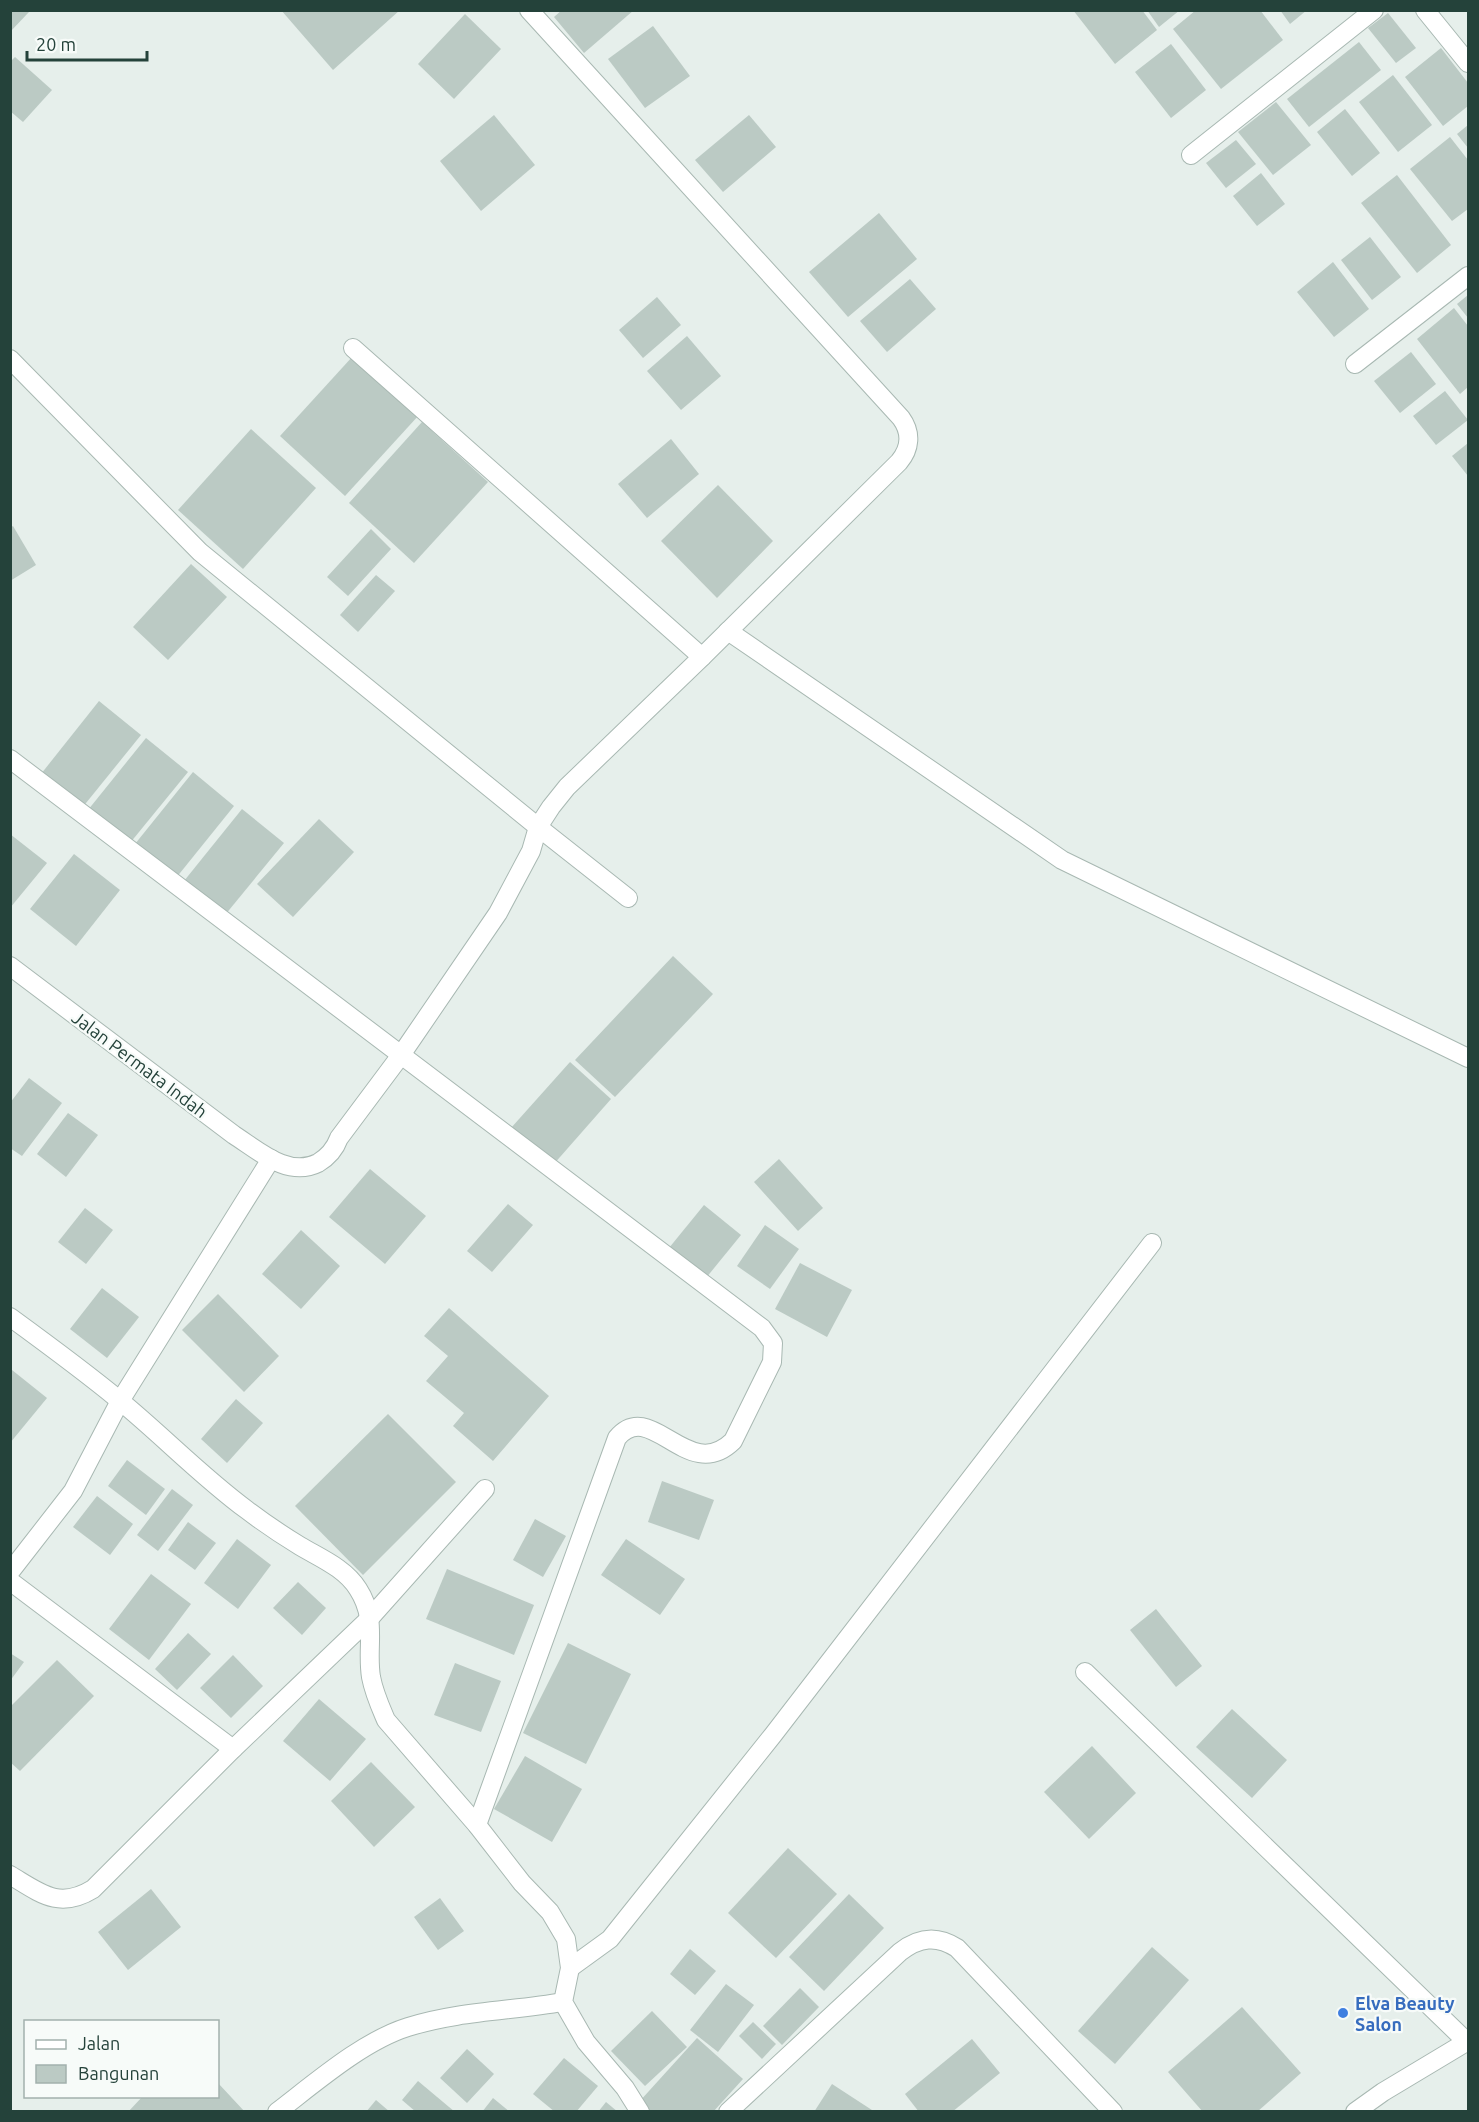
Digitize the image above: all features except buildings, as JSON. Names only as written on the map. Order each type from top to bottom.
[{"type":"street","name":"Jalan Permata Indah","points":[[10,966],[234,1135],[271,1159],[296,1168],[310,1166],[322,1160],[333,1151],[339,1138],[401,1055],[498,914],[531,851],[538,827],[567,787],[899,462],[907,449],[908,433],[901,418],[530,10]]},
{"type":"street","points":[[1191,154],[1374,10]]},
{"type":"street","points":[[1425,10],[1468,63]]},
{"type":"street","points":[[1355,364],[1468,276]]},
{"type":"street","points":[[353,348],[702,657]]},
{"type":"street","points":[[10,359],[200,552],[628,898]]},
{"type":"street","points":[[728,631],[1062,860],[1468,1058]]},
{"type":"street","points":[[10,759],[762,1328],[773,1343],[772,1362],[733,1441],[725,1449],[710,1455],[699,1454],[641,1426],[626,1430],[617,1438],[477,1825]]},
{"type":"street","points":[[10,1572],[73,1491],[120,1401],[271,1159]]},
{"type":"street","points":[[570,1968],[610,1939],[772,1735],[1152,1243]]},
{"type":"street","points":[[10,1317],[120,1401],[247,1510],[347,1575],[365,1602],[372,1639],[371,1676],[377,1700],[386,1720],[477,1825],[522,1883],[550,1912],[566,1939],[570,1968],[563,2002],[586,2042],[625,2088],[640,2112]]},
{"type":"street","points":[[10,1875],[49,1897],[72,1898],[93,1889],[233,1749],[369,1619],[484,1489]]},
{"type":"street","points":[[10,1581],[233,1749]]},
{"type":"street","points":[[1085,1672],[1468,2042],[1383,2092],[1355,2112]]},
{"type":"street","points":[[728,2112],[900,1952],[911,1944],[931,1938],[945,1941],[957,1948],[1113,2112]]},
{"type":"street","points":[[277,2112],[333,2069],[371,2044],[406,2027],[441,2018],[563,2002]]},
{"type":"place","name":"Elva Beauty Salon","points":[[1343,2013]]}]
